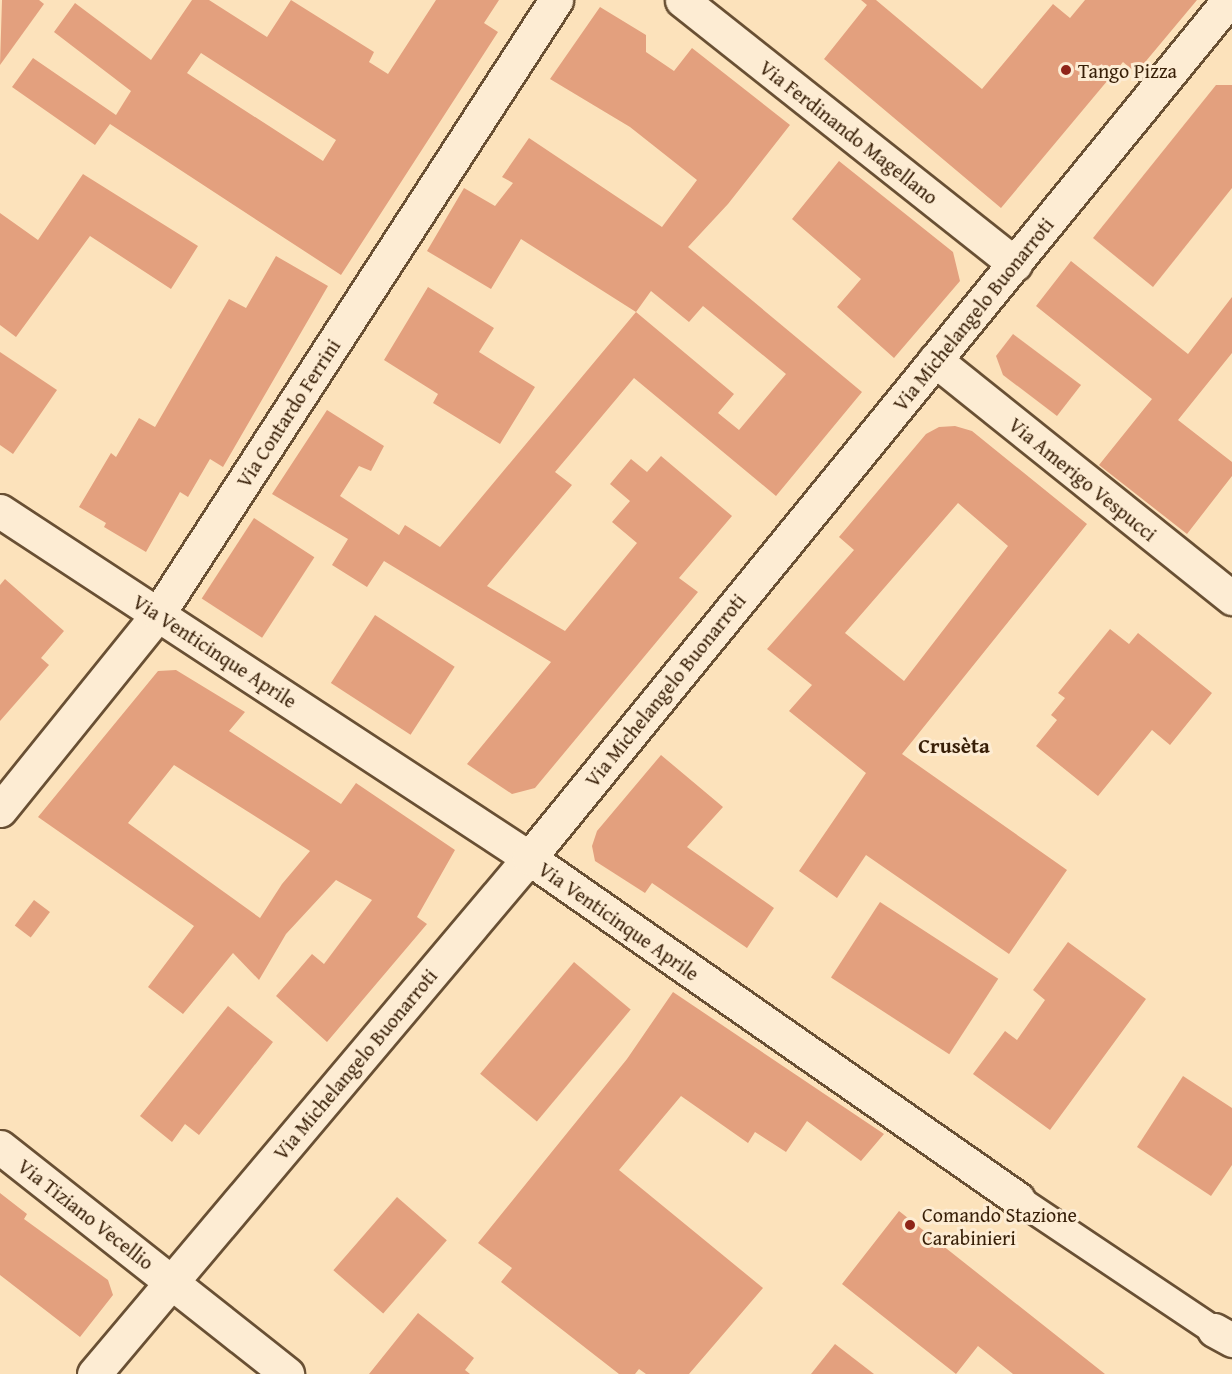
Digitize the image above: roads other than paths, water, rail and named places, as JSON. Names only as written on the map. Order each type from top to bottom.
[{"type":"street","name":"Via Contardo Ferrini","points":[[0,810],[158,614],[556,0]]},
{"type":"street","name":"Via Ferdinando Magellano","points":[[682,0],[1015,264]]},
{"type":"street","name":"Via Michelangelo Buonarroti","points":[[94,1374],[529,858],[935,360],[1226,14]]},
{"type":"street","name":"Via Amerigo Vespucci","points":[[935,360],[1232,598]]},
{"type":"street","name":"Via Venticinque Aprile","points":[[0,511],[529,858],[1018,1199],[1223,1335]]},
{"type":"street","name":"Via Tiziano Vecellio","points":[[0,1147],[287,1374]]},
{"type":"place","name":"Tango Pizza","points":[[1066,70]]},
{"type":"place","name":"Comando Stazione Carabinieri","points":[[910,1225]]},
{"type":"district","name":"Crusèta","points":[[954,746]]}]
